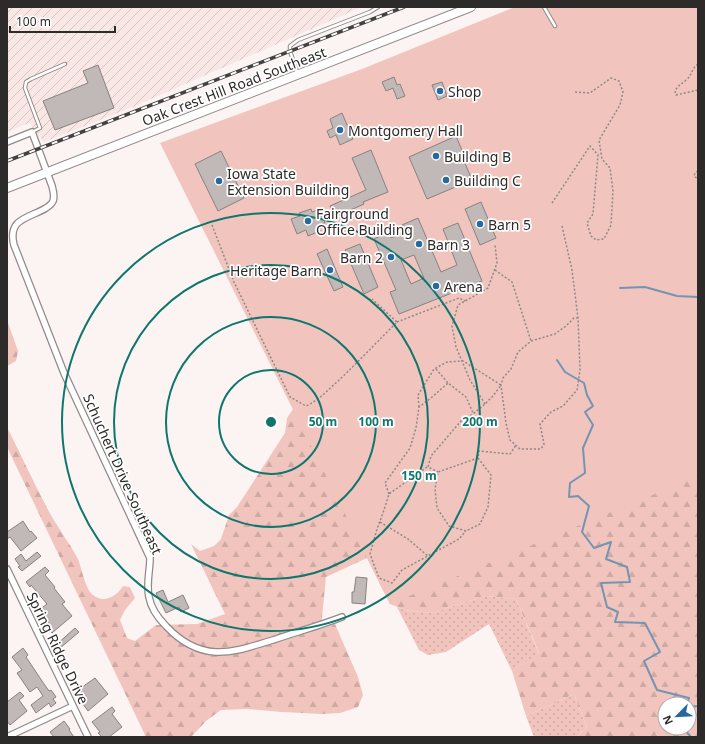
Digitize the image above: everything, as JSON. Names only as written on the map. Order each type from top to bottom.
[{"type":"main road","name":"Oak Crest Hill Road Southeast","points":[[7,188],[471,7]]},
{"type":"street","points":[[7,142],[32,132],[47,172]]},
{"type":"street","name":"Schuchert Drive Southeast","points":[[47,172],[54,194],[53,202],[40,212],[18,222],[14,229],[13,240],[64,373],[150,558],[150,570],[147,586],[149,599],[155,612],[174,635],[184,642],[216,652],[253,646],[342,617]]},
{"type":"street","name":"Spring Ridge Drive","points":[[7,569],[88,737]]},
{"type":"street","points":[[7,737],[73,706]]},
{"type":"lane","points":[[298,75],[290,51],[290,46],[298,40],[370,12],[378,7]]},
{"type":"lane","points":[[544,7],[555,26]]},
{"type":"lane","points":[[32,132],[40,128],[25,88],[26,82],[64,64]]},
{"type":"path","points":[[698,64],[693,68],[688,79],[677,86],[675,91],[676,95],[698,90]]},
{"type":"path","points":[[552,202],[590,146],[598,155],[593,214],[587,223],[591,236],[596,240],[604,239],[611,225],[613,192],[610,168],[602,159],[599,140],[620,105],[624,92],[619,81],[611,78],[590,94],[574,92]]},
{"type":"path","points":[[698,171],[694,176],[698,179]]},
{"type":"path","points":[[212,225],[234,282],[290,397],[306,406],[315,402],[397,322],[459,298],[465,301]]},
{"type":"path","points":[[390,494],[385,483],[410,448],[416,428],[419,407],[418,395],[434,369],[447,362],[463,361],[500,385],[510,440],[520,449],[541,449],[544,444],[540,424],[551,412],[563,406],[577,390],[580,370],[578,318],[572,270],[562,226]]},
{"type":"path","points":[[485,404],[470,380],[456,347],[452,326],[458,305],[488,288],[497,264],[495,245]]},
{"type":"path","points":[[495,270],[512,282],[531,341]]},
{"type":"path","points":[[372,298],[397,322]]},
{"type":"path","points":[[516,446],[510,454],[479,451],[478,458],[491,475],[488,507],[480,524],[466,531],[459,539],[402,570],[392,582],[379,578],[370,554],[376,529],[390,494],[428,467],[431,456],[462,421],[485,404],[511,369],[518,352],[531,341],[554,334],[566,326],[574,318],[578,318]]},
{"type":"path","points":[[436,368],[448,382],[466,397],[473,414]]},
{"type":"path","points":[[419,407],[432,398],[448,382]]},
{"type":"path","points":[[428,467],[438,472],[478,458]]},
{"type":"path","points":[[438,472],[435,489],[436,508],[449,526],[466,531]]},
{"type":"path","points":[[380,522],[408,539],[428,556]]},
{"type":"shaded area","points":[[7,7],[362,7],[128,109],[44,142],[29,123],[7,132]]},
{"type":"green space","points":[[515,7],[698,7],[698,476],[390,604],[160,143],[362,69]]},
{"type":"green space","points":[[698,54],[698,737],[577,737],[587,727],[574,694],[526,716],[512,671],[539,653],[516,599],[486,596],[430,613],[405,610],[390,604],[367,558],[326,577],[322,617],[323,628],[335,624],[358,677],[363,695],[358,707],[340,713],[322,714],[247,709],[221,710],[206,721],[191,737],[146,737],[7,447],[7,427],[46,506],[78,559],[90,592],[97,598],[106,599],[114,596],[123,586],[130,587],[135,598],[125,610],[120,620],[127,638],[135,641],[156,625],[197,624],[225,614],[191,544],[200,551],[214,546],[221,539],[229,515],[237,507],[285,433],[287,418],[293,409],[308,411]]},
{"type":"green space","points":[[7,320],[18,351],[16,361],[7,366]]},
{"type":"green space","points":[[486,596],[516,599],[539,654],[512,671],[489,624],[446,652],[428,655],[419,650],[397,607],[405,610],[430,613]]},
{"type":"green space","points":[[574,694],[587,727],[577,737],[534,737],[526,716]]},
{"type":"building","points":[[98,65],[114,108],[55,130],[43,101],[88,83],[83,71]]},
{"type":"building","points":[[394,77],[397,85],[400,84],[405,96],[397,99],[393,88],[386,91],[382,82]]},
{"type":"building","name":"Shop","points":[[442,82],[447,96],[438,100],[432,85]]},
{"type":"building","name":"Montgomery Hall","points":[[342,113],[353,139],[340,145],[336,135],[330,138],[327,131],[333,128],[330,119]]},
{"type":"building","points":[[456,136],[472,180],[427,199],[409,157]]},
{"type":"building","points":[[371,150],[388,192],[363,202],[364,204],[335,217],[330,206],[366,190],[352,158]]},
{"type":"building","name":"Iowa State Extension Building","points":[[221,151],[244,198],[218,211],[195,164]]},
{"type":"building","name":"Barn 5","points":[[481,202],[496,238],[480,245],[465,209]]},
{"type":"building","name":"Fairground Office Building","points":[[311,209],[312,212],[320,209],[325,223],[318,225],[320,231],[308,236],[306,230],[297,234],[291,219],[300,216],[299,213]]},
{"type":"building","points":[[418,218],[441,272],[457,265],[443,229],[458,223],[482,281],[399,314],[390,292],[396,290],[374,239],[389,232],[391,238],[405,232],[402,225]],"holes":[[[414,255],[424,278],[411,284],[401,260]]]},
{"type":"building","points":[[360,244],[378,287],[364,294],[345,250]]},
{"type":"building","name":"Heritage Barn","points":[[327,249],[343,287],[334,291],[317,254]]},
{"type":"building","points":[[23,521],[30,532],[31,531],[37,538],[21,551],[10,537],[7,539],[7,532]]},
{"type":"building","points":[[37,552],[41,556],[22,571],[18,567],[20,566],[15,559],[21,554],[26,561]]},
{"type":"building","points":[[45,567],[49,571],[45,575],[65,602],[62,604],[72,616],[52,633],[46,626],[49,623],[39,610],[47,604],[31,585],[30,587],[26,582]]},
{"type":"building","points":[[356,577],[367,578],[365,604],[352,603],[352,592],[354,592]]},
{"type":"building","points":[[163,590],[168,602],[183,595],[189,608],[181,612],[179,607],[166,613],[156,593]]},
{"type":"building","points":[[75,628],[79,632],[59,649],[56,645]]},
{"type":"building","points":[[23,648],[28,655],[26,657],[42,681],[49,691],[51,690],[56,697],[53,699],[56,703],[51,707],[49,703],[36,713],[31,705],[43,696],[37,687],[30,692],[17,673],[22,670],[12,657]]},
{"type":"building","points":[[95,678],[108,694],[88,711],[83,704],[86,701],[78,690]]},
{"type":"building","points":[[20,692],[24,696],[19,700],[27,711],[10,725],[7,721],[7,702]]},
{"type":"building","points":[[112,707],[115,711],[112,714],[122,727],[109,737],[102,737],[92,722]]},
{"type":"building","points":[[64,721],[74,737],[54,737],[50,732]]},
{"type":"waterway","points":[[620,288],[645,287],[677,296],[698,297]]},
{"type":"waterway","points":[[557,360],[565,372],[584,383],[587,395],[593,406],[585,412],[593,425],[583,448],[585,473],[570,483],[569,497],[578,496],[589,506],[582,532],[594,548],[611,542],[606,559],[627,567],[630,582],[601,583],[607,607],[618,612],[615,622],[645,623],[660,652],[644,661],[657,690],[681,696]]},
{"type":"railway","points":[[7,161],[404,7]]},
{"type":"place","name":"Shop","points":[[440,91]]},
{"type":"place","name":"Montgomery Hall","points":[[340,130]]},
{"type":"place","name":"Building B","points":[[436,156]]},
{"type":"place","name":"Building C","points":[[446,180]]},
{"type":"place","name":"Iowa State Extension Building","points":[[219,181]]},
{"type":"place","name":"Fairground Office Building","points":[[308,221]]},
{"type":"place","name":"Barn 5","points":[[480,224]]},
{"type":"place","name":"Barn 3","points":[[419,244]]},
{"type":"place","name":"Barn 2","points":[[391,257]]},
{"type":"place","name":"Heritage Barn","points":[[330,270]]},
{"type":"place","name":"Arena","points":[[436,286]]}]
